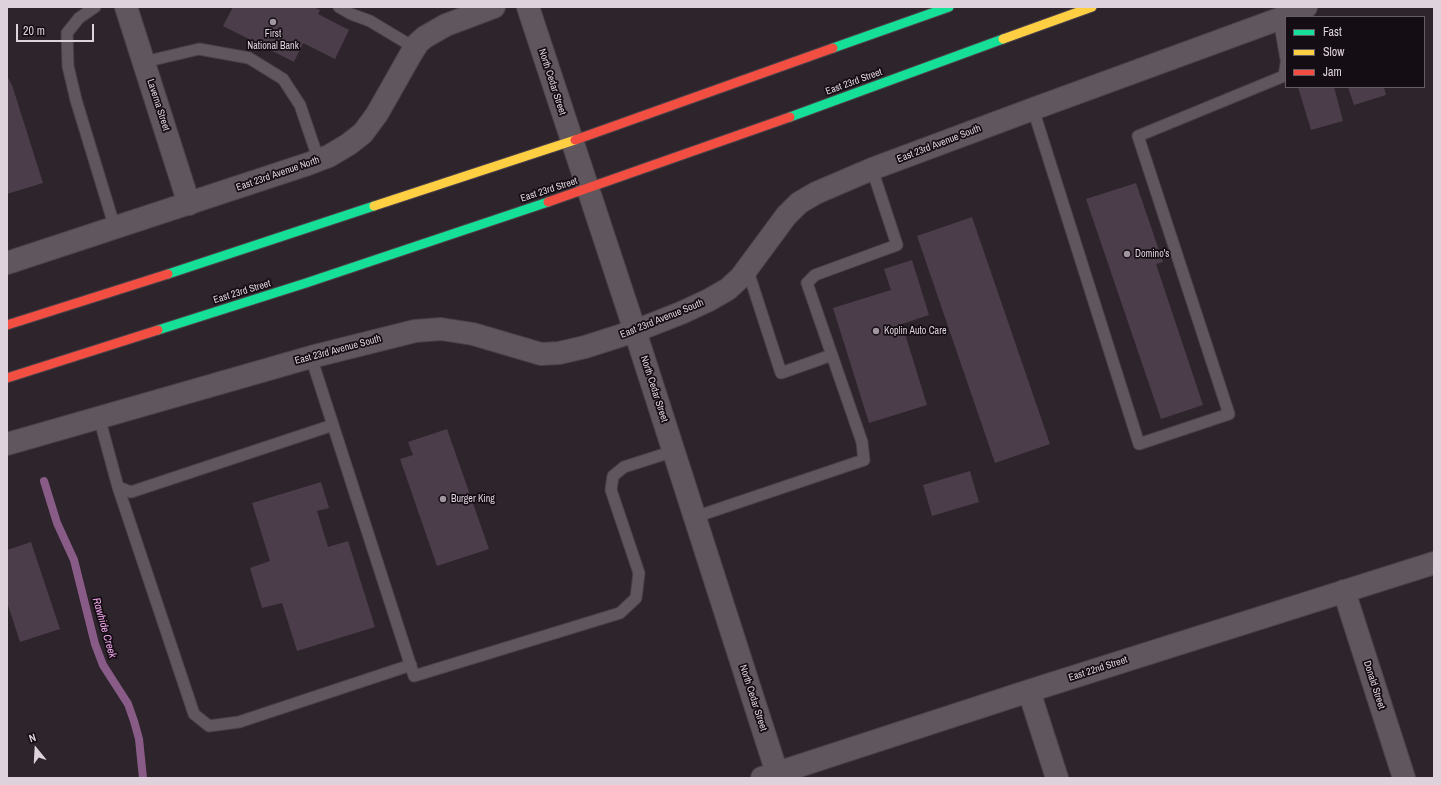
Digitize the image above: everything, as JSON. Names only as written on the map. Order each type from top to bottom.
[{"type":"main road","points":[[7,325],[231,254],[572,141],[949,7]]},
{"type":"main road","name":"East 23rd Street","points":[[7,378],[306,283],[588,189],[736,137],[1092,7]]},
{"type":"street","name":"Laverna Street","points":[[126,7],[189,204]]},
{"type":"street","name":"East 23rd Avenue North","points":[[7,263],[189,204],[319,160],[340,151],[363,133],[377,114],[415,48],[425,37],[438,28],[494,7]]},
{"type":"street","name":"North Cedar Street","points":[[528,7],[695,516],[769,776]]},
{"type":"street","name":"East 23rd Avenue South","points":[[1286,16],[1306,7]]},
{"type":"street","name":"East 23rd Avenue South","points":[[7,444],[311,357],[414,331],[441,330],[473,334],[541,354],[559,353],[585,347],[681,313],[728,289],[741,277],[786,216],[799,203],[816,193],[872,170],[1033,109],[1285,16]]},
{"type":"street","name":"East 22nd Street","points":[[769,776],[1029,691],[1434,563]]},
{"type":"street","name":"Donald Street","points":[[1344,591],[1404,778]]},
{"type":"street","points":[[1029,691],[1057,778]]},
{"type":"lane","points":[[95,7],[79,18],[67,33],[68,66],[76,100],[115,228]]},
{"type":"lane","points":[[339,7],[370,22],[415,48]]},
{"type":"lane","points":[[1279,19],[1285,53]]},
{"type":"lane","points":[[144,62],[199,49],[249,58],[283,79],[300,105],[319,160]]},
{"type":"lane","points":[[1033,109],[1139,444],[1229,414],[1138,136],[1284,76],[1285,70]]},
{"type":"lane","points":[[695,516],[864,460],[862,442],[807,283],[815,275],[897,245],[872,170]]},
{"type":"lane","points":[[747,268],[781,372],[832,355]]},
{"type":"lane","points":[[311,357],[414,676],[620,613],[636,598],[639,573],[611,490],[613,476],[624,467],[674,450]]},
{"type":"lane","points":[[99,417],[118,487],[194,714],[209,726],[239,722],[411,665]]},
{"type":"lane","points":[[118,487],[131,492],[333,425]]},
{"type":"building","points":[[233,7],[313,7],[320,10],[318,14],[349,30],[335,59],[303,43],[294,62],[223,26]]},
{"type":"building","points":[[7,76],[12,85],[43,183],[7,194]]},
{"type":"building","points":[[1298,88],[1334,88],[1343,121],[1311,130]]},
{"type":"building","points":[[1348,88],[1384,88],[1386,95],[1354,105]]},
{"type":"building","points":[[1136,183],[1163,262],[1156,264],[1203,405],[1161,419],[1086,199]]},
{"type":"building","points":[[972,217],[1050,444],[995,463],[917,236]]},
{"type":"building","points":[[912,260],[929,315],[902,324],[927,405],[869,423],[833,308],[891,290],[884,269]]},
{"type":"building","points":[[447,429],[489,549],[437,566],[400,459],[413,455],[408,442]]},
{"type":"building","points":[[970,471],[979,502],[932,516],[923,485]]},
{"type":"building","points":[[321,482],[329,508],[317,511],[328,547],[348,541],[375,627],[297,651],[282,603],[262,608],[250,568],[270,561],[252,503]]},
{"type":"building","points":[[31,542],[60,629],[20,642],[7,602],[7,550]]},
{"type":"waterway","name":"Rawhide Creek","points":[[44,481],[57,523],[74,560],[95,644],[103,665],[128,704],[134,721],[139,739],[143,778]]},
{"type":"traffic: fast","points":[[833,48],[949,7]]},
{"type":"traffic: fast","points":[[790,117],[1003,39]]},
{"type":"traffic: fast","points":[[158,330],[306,283],[548,202]]},
{"type":"traffic: fast","points":[[168,274],[374,206]]},
{"type":"traffic: slow","points":[[1003,39],[1092,7]]},
{"type":"traffic: slow","points":[[374,206],[575,140]]},
{"type":"traffic: jam","points":[[575,140],[833,48]]},
{"type":"traffic: jam","points":[[548,202],[790,117]]},
{"type":"traffic: jam","points":[[7,325],[168,274]]},
{"type":"traffic: jam","points":[[7,378],[158,330]]},
{"type":"place","name":"First National Bank","points":[[273,22]]},
{"type":"place","name":"Domino's","points":[[1127,254]]},
{"type":"place","name":"Koplin Auto Care","points":[[876,331]]},
{"type":"place","name":"Burger King","points":[[443,499]]}]
